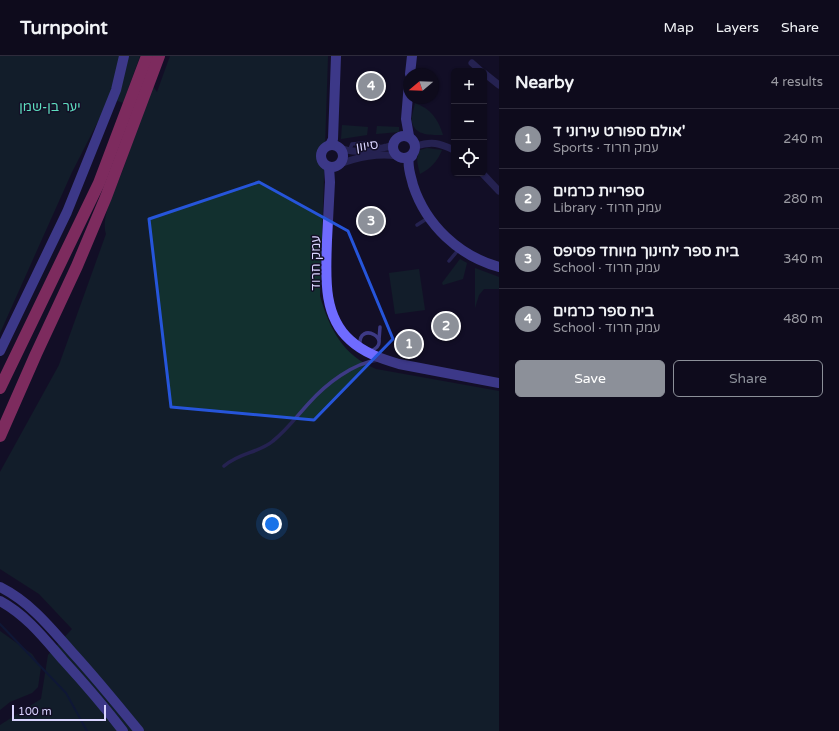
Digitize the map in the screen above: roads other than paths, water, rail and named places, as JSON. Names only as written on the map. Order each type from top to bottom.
[{"type":"highway","points":[[0,388],[99,183],[147,56]]},
{"type":"highway","points":[[0,436],[77,266],[103,204],[159,56]]},
{"type":"street","points":[[0,351],[68,212],[116,90],[124,56]]},
{"type":"street","points":[[334,146],[336,56]]},
{"type":"street","points":[[411,68],[412,56]]},
{"type":"street","points":[[472,63],[478,68]]},
{"type":"street","points":[[487,75],[498,82]]},
{"type":"street","points":[[407,104],[406,119],[409,136],[416,146],[414,153],[409,158],[409,172],[415,191],[429,217],[439,230],[460,248],[484,262],[499,267]]},
{"type":"street","points":[[409,136],[405,135],[399,137],[394,142],[394,150],[397,156],[404,158],[412,156]]},
{"type":"street","name":"סיוון","points":[[334,146],[349,151],[381,148],[391,146],[394,142]]},
{"type":"street","points":[[416,146],[428,142],[439,144],[451,149]]},
{"type":"street","points":[[334,146],[341,150],[343,156],[340,164],[329,167],[322,162],[320,156],[323,149],[334,146]]},
{"type":"street","name":"סיוון","points":[[340,164],[357,158],[388,154],[397,156]]},
{"type":"street","name":"עמק חרוד","points":[[329,167],[330,182],[326,280],[334,317],[339,327],[350,340],[364,350],[385,360],[499,383]]},
{"type":"street","points":[[485,176],[499,191]]},
{"type":"street","points":[[0,587],[16,596],[44,620],[105,689],[138,731]]},
{"type":"street","points":[[0,601],[18,613],[36,628],[96,696],[123,731]]},
{"type":"lane","points":[[154,69],[163,56]]},
{"type":"lane","points":[[417,226],[429,217]]},
{"type":"lane","points":[[449,261],[460,248]]},
{"type":"lane","points":[[379,341],[378,337],[374,334],[367,333],[360,339],[360,344],[364,350],[370,351],[376,349],[379,341],[380,327]]},
{"type":"lane","points":[[224,466],[232,458],[258,450],[272,442],[290,425],[310,402],[354,366],[369,361],[385,360]]},
{"type":"waterway","points":[[0,624],[66,693],[87,731]]},
{"type":"place","name":"בית ספר כרמים","points":[[371,86]]},
{"type":"place","name":"בית ספר לחינוך מיוחד פסיפס","points":[[371,221]]},
{"type":"place","name":"ספריית כרמים","points":[[446,326]]},
{"type":"place","name":"אולם ספורט עירוני ד'","points":[[409,344]]},
{"type":"park label","name":"יער בן-שמן","points":[[50,106]]}]
